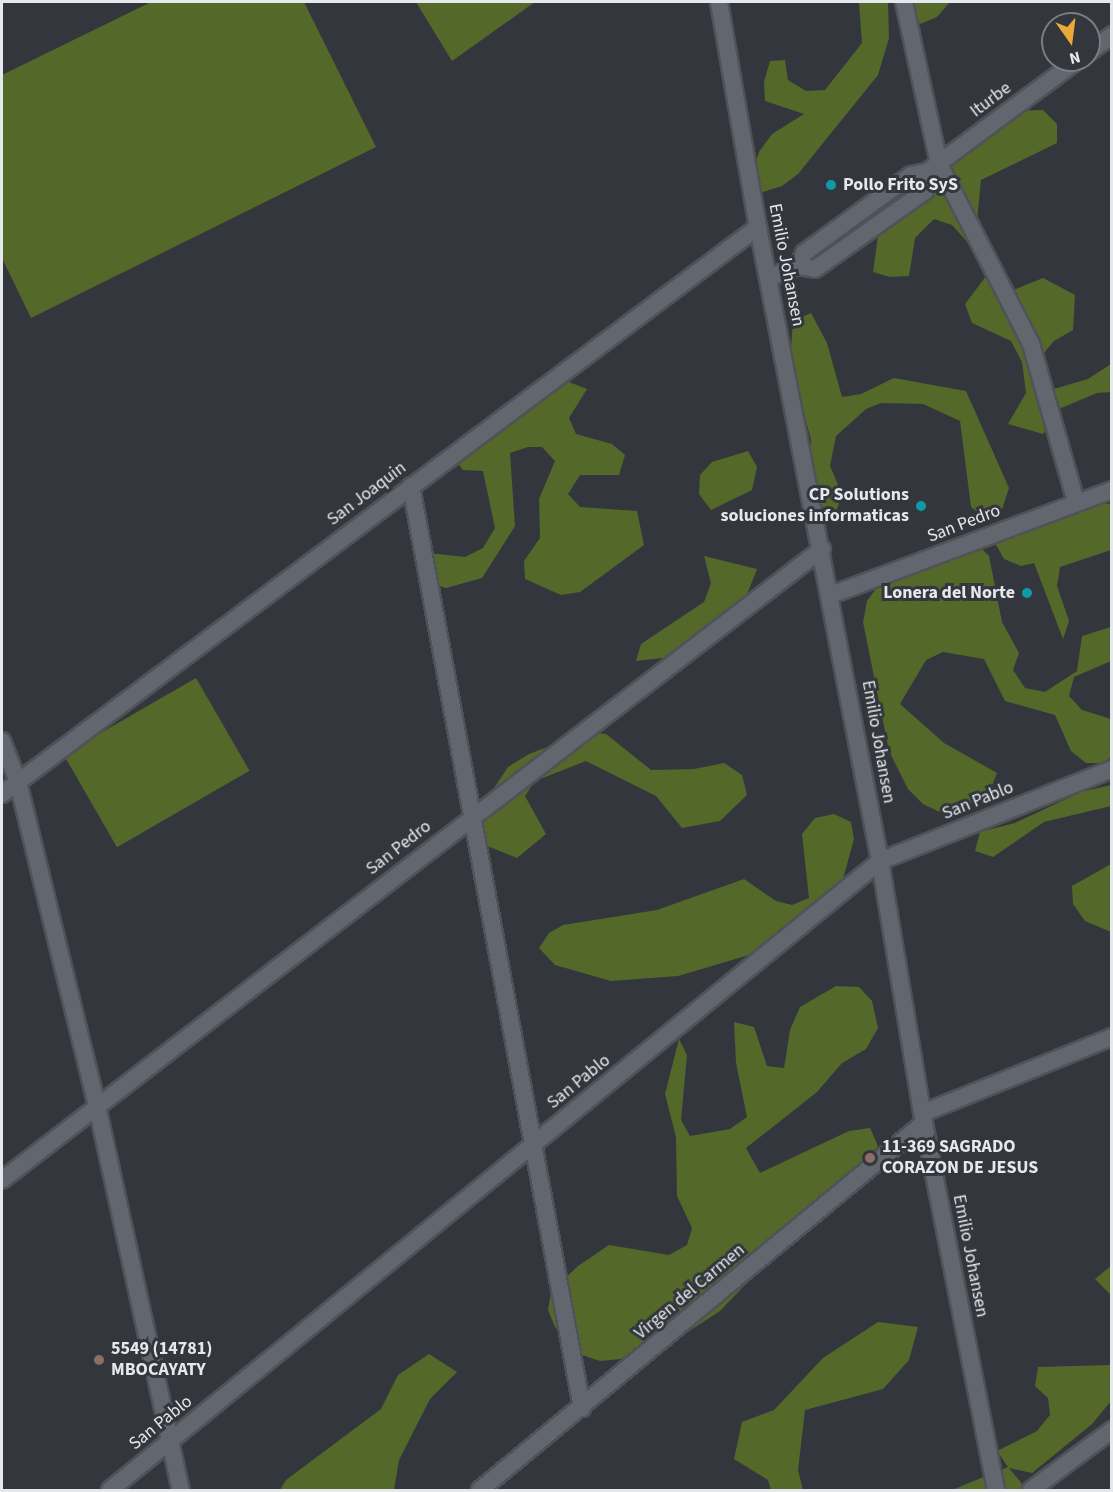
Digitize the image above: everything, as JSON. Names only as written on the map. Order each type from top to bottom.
[{"type":"street","name":"Emilio Johansen","points":[[718,2],[758,227],[831,595],[880,861],[923,1118],[996,1491]]},
{"type":"street","points":[[904,2],[933,168],[1031,344],[1076,502]]},
{"type":"street","name":"Iturbe","points":[[768,278],[798,266],[814,269],[925,191],[933,168],[1062,72]]},
{"type":"street","name":"San Joaquin","points":[[2,794],[758,227]]},
{"type":"street","points":[[411,486],[582,1408]]},
{"type":"street","name":"San Pedro","points":[[831,595],[1112,490]]},
{"type":"street","name":"San Pedro","points":[[2,1180],[822,549]]},
{"type":"street","points":[[2,741],[18,782],[97,1106],[181,1491]]},
{"type":"street","name":"San Pablo","points":[[110,1491],[880,861],[1112,768]]},
{"type":"street","name":"Virgen del Carmen","points":[[480,1491],[582,1408],[923,1118],[1112,1037]]},
{"type":"street","points":[[1031,1491],[1112,1430]]},
{"type":"green space","points":[[151,2],[304,2],[376,147],[31,318],[2,258],[2,75]]},
{"type":"green space","points":[[416,2],[535,2],[452,61]]},
{"type":"green space","points":[[859,2],[888,2],[889,38],[878,75],[798,174],[782,186],[756,194],[751,178],[759,152],[772,134],[804,114],[765,101],[764,82],[770,61],[785,60],[788,80],[806,91],[825,90],[862,43]]},
{"type":"green space","points":[[903,2],[950,2],[937,17],[920,24]]},
{"type":"green space","points":[[1043,110],[1057,124],[1057,143],[981,180],[977,221],[1009,292],[1043,278],[1075,295],[1073,330],[1054,341],[1043,354],[1042,374],[1054,389],[1088,379],[1111,364],[1111,392],[1097,393],[1059,409],[1043,434],[1008,424],[1026,393],[1022,362],[1011,341],[972,323],[965,304],[987,275],[980,256],[952,225],[934,219],[915,238],[909,276],[890,277],[873,272],[878,236],[990,122],[1006,111]]},
{"type":"green space","points":[[899,195],[903,197],[844,239],[843,234]]},
{"type":"green space","points":[[811,313],[827,343],[842,397],[861,394],[894,378],[966,391],[1009,488],[1002,509],[987,519],[971,507],[960,421],[923,404],[881,403],[866,409],[836,436],[830,466],[842,494],[836,512],[817,505],[808,481],[811,440],[790,360],[793,321]]},
{"type":"green space","points":[[569,382],[587,389],[569,418],[576,434],[612,444],[625,455],[619,475],[580,475],[568,494],[580,507],[637,511],[644,545],[580,592],[561,595],[525,579],[524,561],[540,538],[539,499],[555,461],[542,447],[528,447],[510,453],[515,526],[482,578],[446,588],[424,582],[415,565],[429,553],[465,557],[483,548],[495,528],[483,471],[463,470],[452,455],[546,389]]},
{"type":"green space","points":[[748,451],[757,467],[752,490],[711,510],[699,494],[700,475],[712,462]]},
{"type":"green space","points":[[1057,500],[1111,504],[1111,550],[1060,567],[1057,586],[1069,621],[1063,639],[1034,563],[1021,566],[1004,559],[995,543],[1004,527]]},
{"type":"green space","points":[[976,543],[989,556],[1002,622],[1019,653],[1013,670],[1025,688],[1045,692],[1077,671],[1082,636],[1111,627],[1111,661],[1074,677],[1069,696],[1082,710],[1111,719],[1111,757],[1103,763],[1086,763],[1071,751],[1055,715],[1005,701],[984,659],[943,652],[926,660],[900,704],[944,743],[997,773],[989,793],[958,811],[940,812],[923,804],[908,789],[889,751],[863,622],[867,601],[878,586]]},
{"type":"green space","points":[[704,556],[757,569],[746,597],[671,657],[636,661],[641,644],[704,602],[711,583]]},
{"type":"green space","points":[[196,678],[250,771],[117,847],[63,755]]},
{"type":"green space","points":[[587,732],[606,734],[651,770],[694,769],[724,763],[742,775],[747,795],[720,821],[682,828],[656,796],[586,761],[535,781],[525,796],[546,834],[517,858],[480,843],[471,823],[508,767],[529,754]]},
{"type":"green space","points":[[1111,785],[1111,806],[1044,822],[993,857],[975,851],[980,832],[1015,823],[1081,792]]},
{"type":"green space","points":[[834,814],[851,822],[854,839],[838,897],[798,931],[749,955],[678,976],[611,981],[555,965],[539,948],[549,933],[563,925],[657,910],[744,879],[776,901],[792,905],[809,898],[802,834],[815,818]]},
{"type":"green space","points":[[1111,864],[1111,932],[1085,921],[1073,904],[1072,886]]},
{"type":"green space","points":[[836,986],[859,987],[872,1001],[878,1028],[866,1049],[842,1063],[817,1092],[746,1148],[760,1173],[849,1131],[870,1128],[878,1146],[720,1311],[677,1339],[621,1359],[600,1361],[579,1354],[555,1327],[548,1310],[551,1292],[578,1266],[609,1245],[669,1255],[687,1245],[692,1228],[677,1196],[676,1137],[665,1094],[679,1039],[687,1055],[681,1120],[690,1136],[730,1129],[747,1117],[736,1063],[734,1022],[754,1027],[767,1066],[784,1068],[790,1030],[800,1007]]},
{"type":"green space","points":[[1111,1266],[1111,1295],[1095,1279]]},
{"type":"green space","points":[[878,1322],[918,1327],[909,1360],[883,1389],[805,1410],[798,1470],[803,1490],[771,1490],[768,1480],[734,1459],[742,1422],[774,1410],[823,1358]]},
{"type":"green space","points":[[429,1354],[457,1372],[430,1399],[399,1460],[394,1490],[280,1490],[286,1480],[381,1409],[398,1375]]},
{"type":"green space","points":[[1111,1365],[1111,1401],[1092,1424],[1032,1473],[1009,1468],[1027,1490],[952,1490],[1008,1467],[997,1451],[1037,1431],[1050,1415],[1048,1398],[1035,1386],[1038,1367]]},
{"type":"place","name":"Pollo Frito SyS","points":[[831,185]]},
{"type":"place","name":"CP Solutions soluciones informaticas","points":[[921,506]]},
{"type":"place","name":"Lonera del Norte","points":[[1027,593]]},
{"type":"place","name":"11-369 SAGRADO CORAZON DE JESUS","points":[[870,1158]]},
{"type":"place","name":"5549 (14781) MBOCAYATY","points":[[99,1360]]}]
